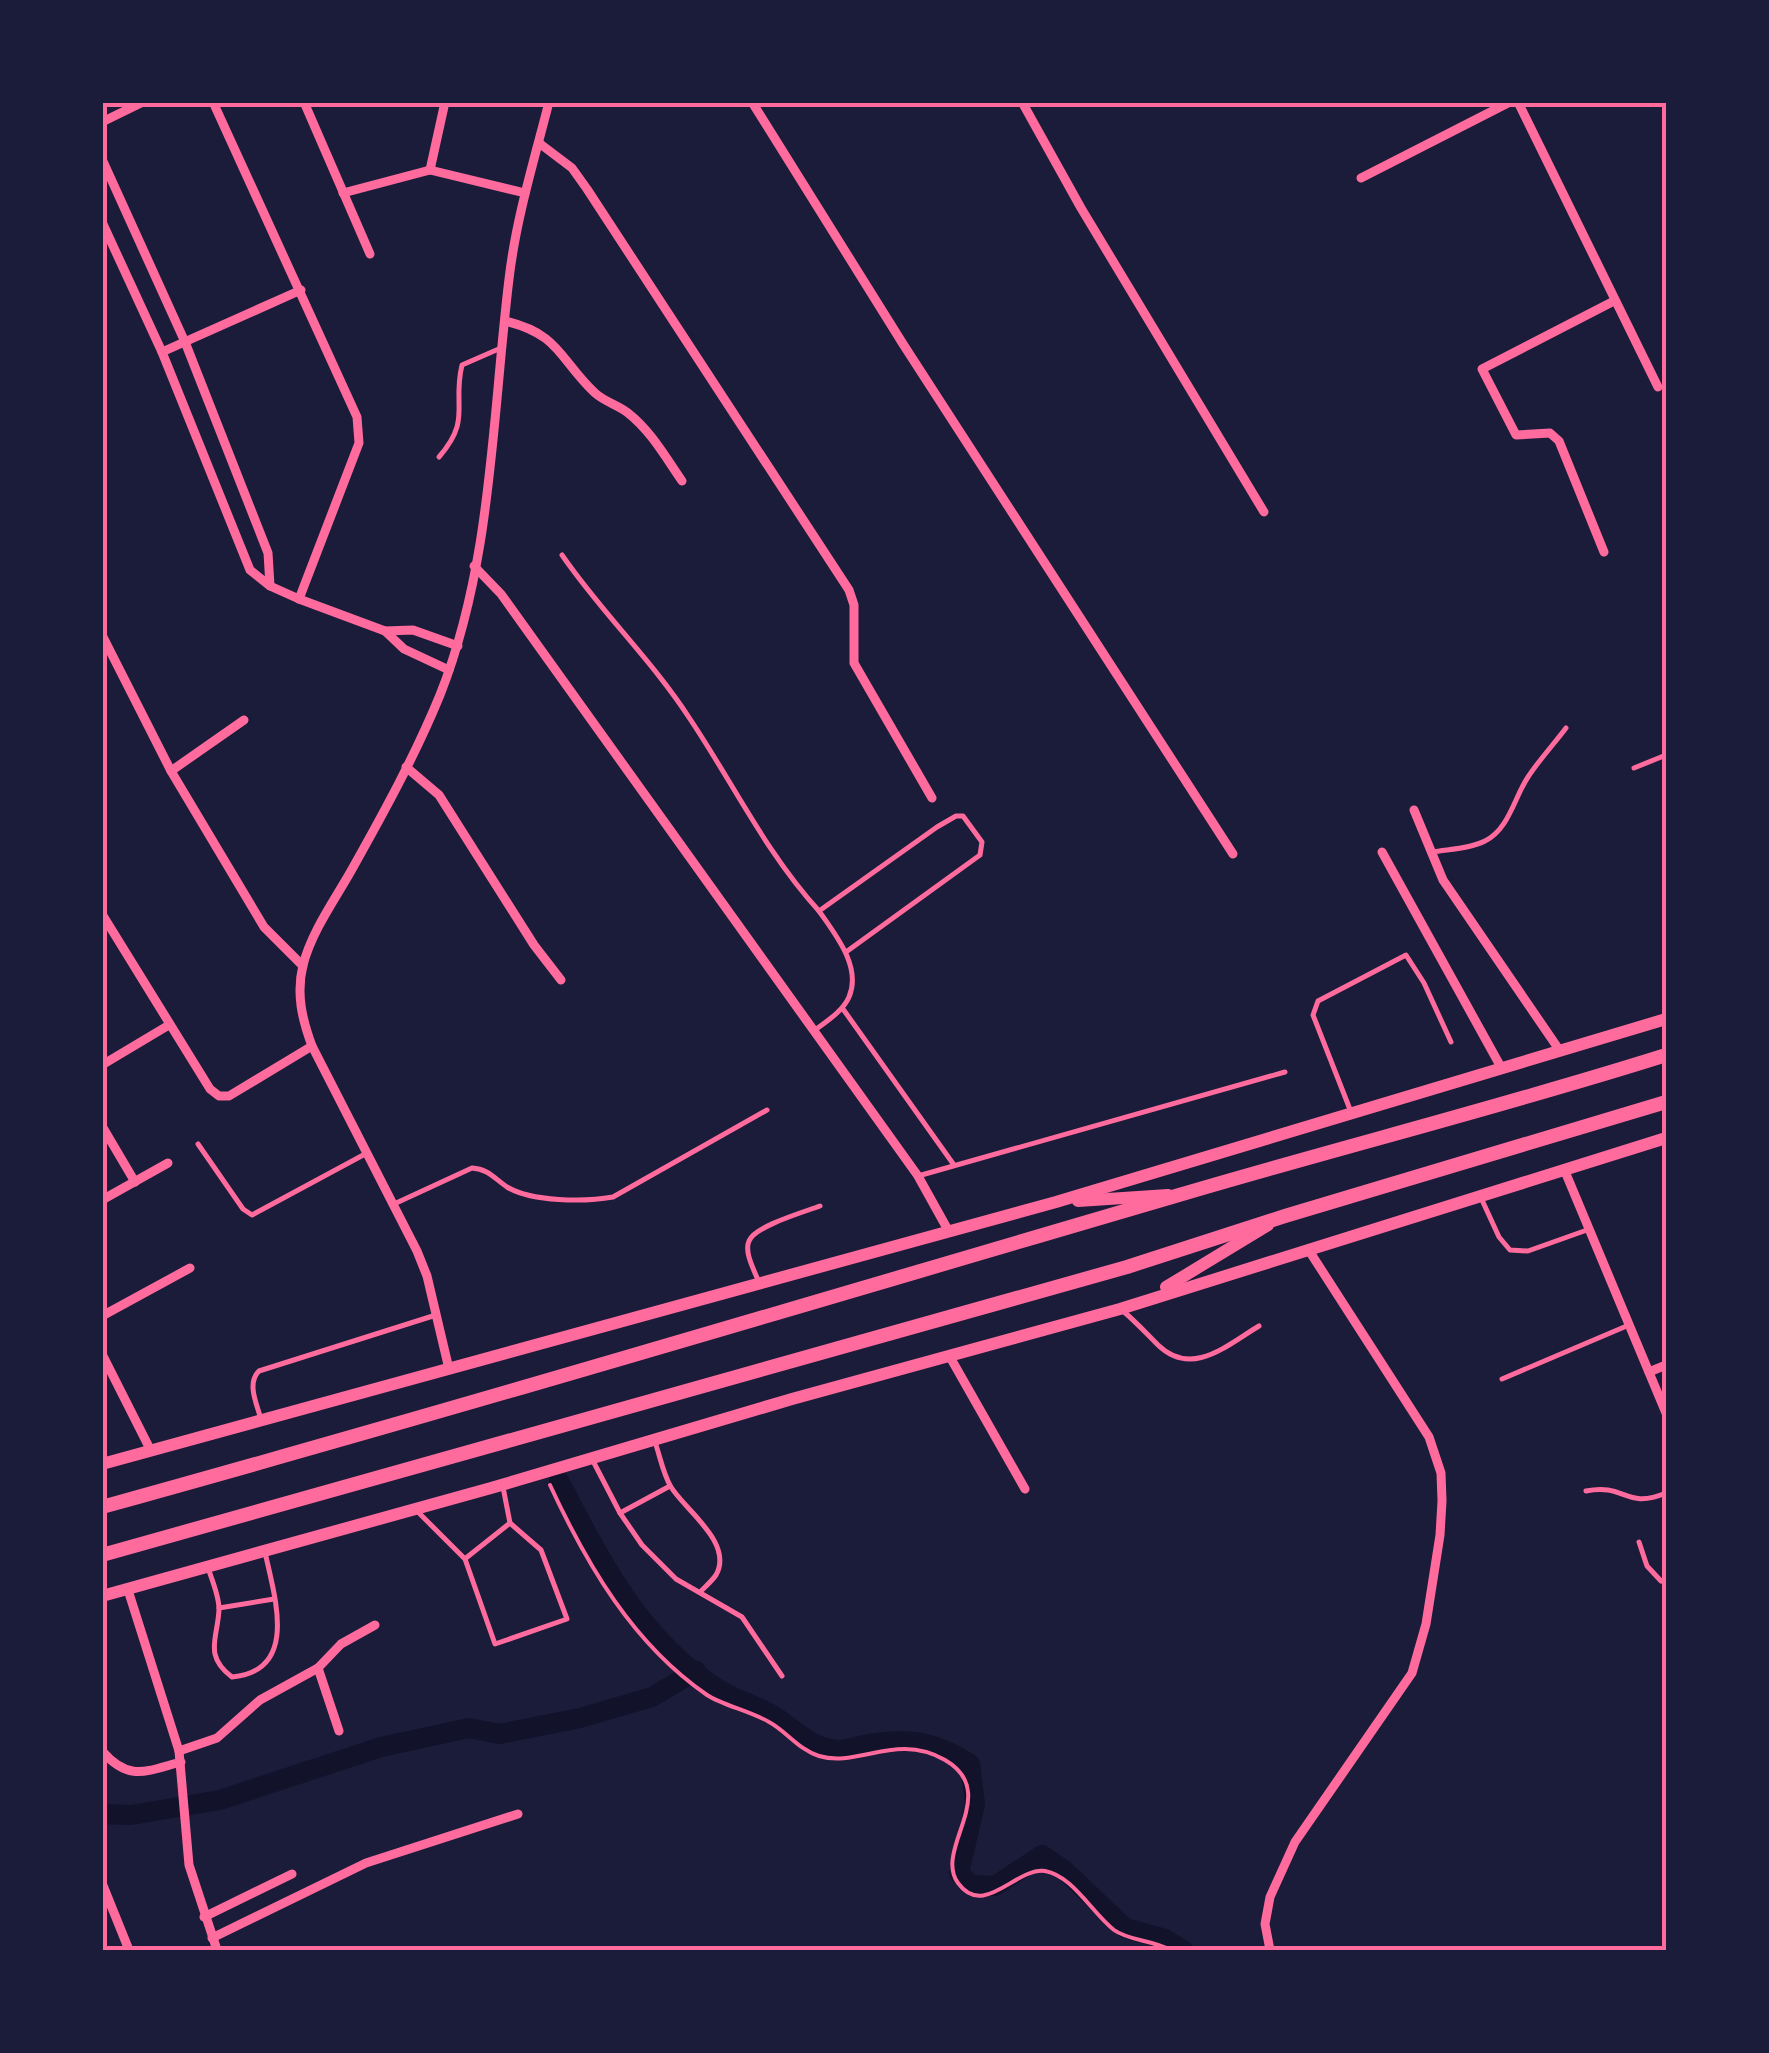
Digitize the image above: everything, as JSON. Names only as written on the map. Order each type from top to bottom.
[{"type":"main road","points":[[102,1464],[1056,1202],[1666,1019]]},
{"type":"main road","points":[[102,1508],[667,1348],[1181,1194],[1666,1055]]},
{"type":"main road","points":[[102,1555],[998,1304],[1666,1102]]},
{"type":"main road","points":[[102,1596],[1120,1309],[1666,1138]]},
{"type":"main road","points":[[1056,1202],[1181,1194]]},
{"type":"main road","points":[[1146,1298],[1285,1216]]},
{"type":"street","points":[[102,122],[143,102]]},
{"type":"street","points":[[213,102],[301,290],[360,432],[299,598]]},
{"type":"street","points":[[304,102],[370,254]]},
{"type":"street","points":[[430,170],[444,102]]},
{"type":"street","points":[[449,1368],[427,1276],[312,1046],[300,1002],[303,966],[323,920],[406,768],[458,646],[474,566],[514,243],[549,102]]},
{"type":"street","points":[[752,102],[903,344],[1233,854]]},
{"type":"street","points":[[1022,102],[1080,208],[1264,512]]},
{"type":"street","points":[[1361,178],[1510,102]]},
{"type":"street","points":[[1518,102],[1658,387]]},
{"type":"street","points":[[538,143],[572,168],[587,189],[849,590],[854,605],[854,664],[932,798]]},
{"type":"street","points":[[102,159],[185,342],[268,554],[270,586]]},
{"type":"street","points":[[343,193],[430,170],[525,194]]},
{"type":"street","points":[[102,222],[162,352],[250,570],[270,586],[385,631],[404,648],[449,670]]},
{"type":"street","points":[[162,352],[301,290]]},
{"type":"street","points":[[1604,552],[1559,442],[1550,433],[1516,435],[1482,369],[1614,301]]},
{"type":"street","points":[[505,321],[535,328],[548,339],[600,398],[624,409],[641,425],[682,481]]},
{"type":"street","points":[[474,566],[501,594],[918,1176],[948,1230]]},
{"type":"street","points":[[385,631],[414,630],[458,646]]},
{"type":"street","points":[[102,635],[171,772],[264,927],[303,966]]},
{"type":"street","points":[[171,772],[244,720]]},
{"type":"street","points":[[406,768],[439,795],[560,980]]},
{"type":"street","points":[[1414,810],[1458,904],[1478,926],[1560,1051]]},
{"type":"street","points":[[1382,852],[1502,1070]]},
{"type":"street","points":[[102,914],[210,1089],[219,1096],[237,1092],[312,1046]]},
{"type":"street","points":[[102,1066],[169,1025]]},
{"type":"street","points":[[102,1126],[135,1182]]},
{"type":"street","points":[[102,1200],[168,1163]]},
{"type":"street","points":[[1564,1169],[1666,1413]]},
{"type":"street","points":[[1270,1950],[1266,1924],[1270,1898],[1295,1842],[1412,1673],[1426,1624],[1442,1501],[1441,1473],[1428,1437],[1308,1249]]},
{"type":"street","points":[[102,1316],[190,1268]]},
{"type":"street","points":[[102,1354],[151,1450]]},
{"type":"street","points":[[950,1357],[1025,1488]]},
{"type":"street","points":[[1649,1372],[1666,1365]]},
{"type":"street","points":[[128,1590],[179,1751],[186,1841],[204,1917],[217,1950]]},
{"type":"street","points":[[179,1751],[218,1738],[260,1700],[318,1668],[341,1644],[375,1625]]},
{"type":"street","points":[[318,1668],[340,1731]]},
{"type":"street","points":[[102,1751],[113,1764],[132,1773],[181,1762]]},
{"type":"street","points":[[212,1938],[366,1863],[518,1814]]},
{"type":"street","points":[[204,1917],[292,1874]]},
{"type":"street","points":[[102,1883],[129,1950]]},
{"type":"lane","points":[[440,457],[455,439],[459,425],[462,365],[504,347]]},
{"type":"lane","points":[[562,555],[588,593],[656,670],[784,870],[819,910],[846,952],[852,982],[850,996],[842,1008],[813,1032]]},
{"type":"lane","points":[[1432,852],[1468,847],[1496,834],[1504,826],[1530,773],[1566,728]]},
{"type":"lane","points":[[1634,768],[1666,755]]},
{"type":"lane","points":[[819,910],[956,816],[963,816],[982,842],[980,855],[846,952]]},
{"type":"lane","points":[[1352,1115],[1313,1016],[1318,1001],[1406,955],[1424,983],[1451,1042]]},
{"type":"lane","points":[[842,1008],[954,1165]]},
{"type":"lane","points":[[918,1176],[1285,1072]]},
{"type":"lane","points":[[394,1204],[472,1168],[484,1169],[508,1188],[522,1192],[591,1201],[613,1196],[767,1110]]},
{"type":"lane","points":[[198,1144],[243,1209],[252,1215],[367,1153]]},
{"type":"lane","points":[[1480,1197],[1510,1250],[1528,1251],[1589,1229]]},
{"type":"lane","points":[[758,1283],[747,1247],[749,1239],[771,1225],[820,1206]]},
{"type":"lane","points":[[1120,1309],[1179,1360],[1196,1361],[1209,1356],[1259,1326]]},
{"type":"lane","points":[[261,1419],[253,1388],[253,1377],[259,1371],[438,1314]]},
{"type":"lane","points":[[1502,1379],[1628,1325]]},
{"type":"lane","points":[[654,1439],[670,1486],[702,1523],[716,1547],[720,1564],[716,1576],[700,1592]]},
{"type":"lane","points":[[591,1456],[620,1513],[659,1565],[742,1617],[782,1676]]},
{"type":"lane","points":[[414,1508],[465,1558],[495,1644],[566,1619],[541,1550],[510,1522],[503,1484]]},
{"type":"lane","points":[[620,1513],[670,1486]]},
{"type":"lane","points":[[1586,1491],[1604,1488],[1646,1501],[1666,1492]]},
{"type":"lane","points":[[465,1558],[510,1522]]},
{"type":"lane","points":[[1639,1542],[1648,1566],[1666,1582]]},
{"type":"lane","points":[[208,1568],[219,1608],[213,1639],[216,1656],[221,1668],[232,1677],[242,1676],[269,1659],[279,1632],[265,1552]]},
{"type":"lane","points":[[219,1608],[274,1599]]},
{"type":"path","points":[[544,1471],[568,1525],[607,1594],[682,1675],[710,1697],[772,1723],[819,1756],[837,1758],[877,1750],[916,1749],[939,1757],[960,1770],[968,1784],[953,1868],[956,1882],[968,1892],[982,1896],[998,1893],[1021,1875],[1042,1870],[1059,1876],[1116,1932],[1170,1950]]},
{"type":"waterway","points":[[559,1481],[606,1567],[642,1620],[688,1667],[715,1687],[770,1713],[821,1746],[838,1750],[914,1742],[947,1751],[970,1764],[975,1804],[959,1873],[971,1885],[995,1886],[1042,1855],[1064,1870],[1125,1928],[1165,1939],[1183,1950]]},
{"type":"waterway","points":[[102,1814],[131,1815],[220,1800],[381,1747],[469,1728],[499,1734],[580,1718],[652,1697],[696,1671]]}]
